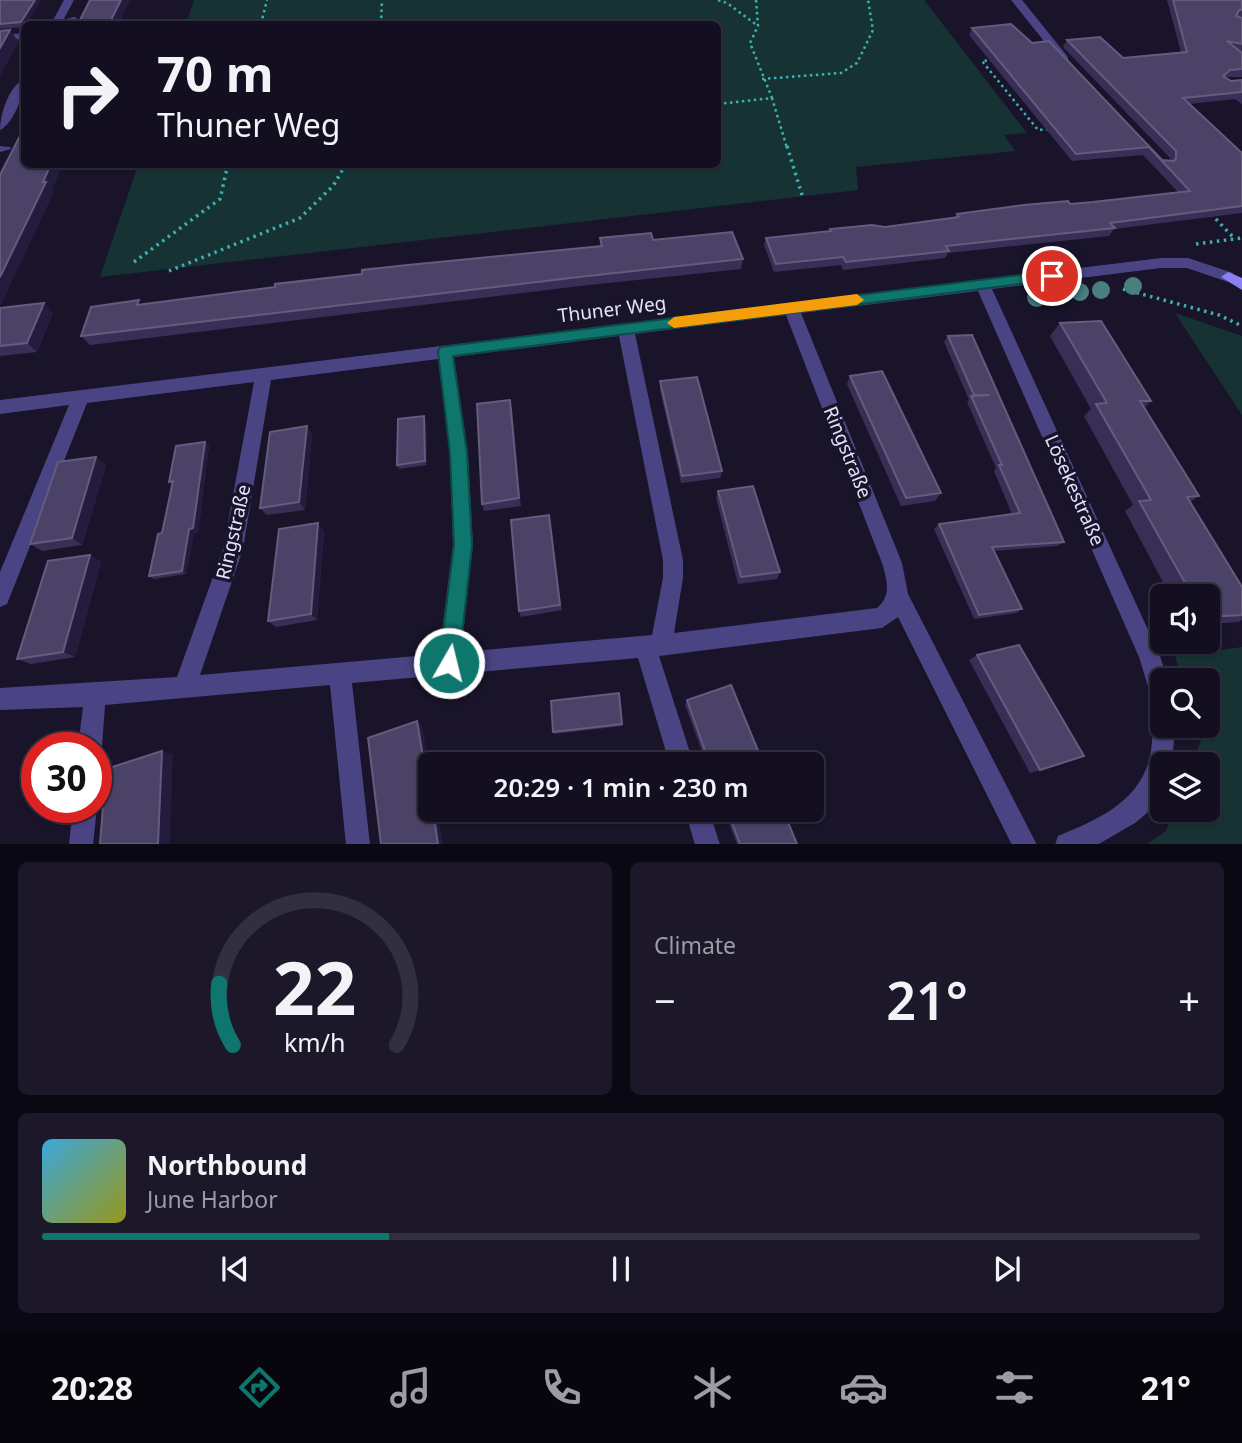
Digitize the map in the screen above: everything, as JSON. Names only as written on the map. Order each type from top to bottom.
[{"type":"street","points":[[57,21],[69,0]]},
{"type":"street","points":[[1016,0],[1040,25],[1046,40],[1069,64]]},
{"type":"street","points":[[0,38],[21,36]]},
{"type":"street","points":[[0,126],[21,88]]},
{"type":"street","name":"Thuner Weg","points":[[0,407],[1173,262],[1237,277]]},
{"type":"street","name":"Lösekestraße","points":[[982,284],[1153,668]]},
{"type":"street","name":"Ringstraße","points":[[791,308],[892,563],[898,598],[1024,844]]},
{"type":"street","points":[[626,329],[673,560],[673,578],[653,646],[679,752]]},
{"type":"street","points":[[445,351],[458,453],[463,545],[449,663]]},
{"type":"street","name":"Ringstraße","points":[[185,686],[233,549],[264,374]]},
{"type":"street","points":[[0,597],[81,397]]},
{"type":"street","points":[[0,699],[95,695],[653,646],[869,621],[882,618],[893,610],[898,598]]},
{"type":"street","points":[[340,675],[358,844]]},
{"type":"street","points":[[91,732],[95,695]]},
{"type":"street","points":[[1070,844],[1112,826],[1144,800],[1158,771],[1166,738]]},
{"type":"street","points":[[701,822],[708,844]]},
{"type":"street","points":[[81,844],[83,823]]},
{"type":"lane","points":[[68,21],[74,20]]},
{"type":"path","points":[[262,21],[267,0]]},
{"type":"path","points":[[381,21],[382,0]]},
{"type":"path","points":[[718,0],[727,3],[758,26]]},
{"type":"path","points":[[756,0],[758,26],[750,43],[762,79],[772,98],[802,195]]},
{"type":"path","points":[[762,79],[841,73],[857,63],[873,30],[868,0]]},
{"type":"path","points":[[995,60],[982,61],[1038,130],[1063,128]]},
{"type":"path","points":[[721,104],[772,98]]},
{"type":"path","points":[[134,262],[220,199],[227,168]]},
{"type":"path","points":[[170,271],[300,218],[333,186],[344,168]]},
{"type":"path","points":[[1208,211],[1235,239]]},
{"type":"path","points":[[1098,270],[1118,287],[1128,291],[1219,315],[1242,326]]},
{"type":"green space","points":[[194,0],[924,0],[1027,133],[1004,135],[1015,151],[856,167],[858,190],[100,277],[137,168],[721,168],[721,21],[187,21]]},
{"type":"green space","points":[[1175,313],[1242,336],[1242,415]]},
{"type":"green space","points":[[1242,647],[1242,844],[1147,844],[1166,831],[1169,822],[1220,822],[1220,752],[1196,752],[1202,738],[1220,738],[1220,668],[1179,668],[1175,656],[1220,654],[1220,650]]},
{"type":"building","points":[[0,0],[35,0],[21,22],[0,24]]},
{"type":"building","points":[[90,0],[121,0],[110,21],[80,21]]},
{"type":"building","points":[[1173,0],[1242,0],[1242,10],[1239,10],[1236,16],[1242,18],[1242,44],[1227,41],[1242,53],[1242,69],[1230,70],[1223,76],[1231,81],[1242,80],[1242,92],[1183,98],[1242,153],[1242,206],[1110,223],[1115,228],[946,246],[949,251],[846,262],[843,257],[776,264],[766,238],[872,225],[885,227],[1024,205],[1068,201],[1070,204],[1190,191],[1149,147],[1076,154],[972,28],[1011,24],[1032,43],[1049,41],[1162,160],[1174,161],[1176,151],[1067,40],[1100,37],[1123,58],[1187,52]]},
{"type":"building","points":[[10,30],[0,48],[0,31]]},
{"type":"building","points":[[21,134],[21,168],[49,168],[43,182],[46,182],[0,277],[0,175]]},
{"type":"building","points":[[732,232],[743,259],[81,336],[91,307],[139,300],[137,305],[275,287],[275,284],[362,274],[362,270],[602,246],[600,238],[651,233],[653,240]]},
{"type":"building","points":[[44,303],[27,343],[0,346],[0,308]]},
{"type":"building","points":[[1101,321],[1151,401],[1140,401],[1199,496],[1187,497],[1242,587],[1242,615],[1220,616],[1220,584],[1186,584],[1139,501],[1151,500],[1096,404],[1107,403],[1060,323]]},
{"type":"building","points":[[972,335],[1064,542],[992,547],[1022,609],[979,615],[939,524],[1020,513],[971,396],[990,395],[974,395],[948,336]]},
{"type":"building","points":[[882,371],[941,493],[906,498],[850,376]]},
{"type":"building","points":[[697,377],[722,471],[682,476],[660,381]]},
{"type":"building","points":[[510,400],[519,498],[482,504],[477,404]]},
{"type":"building","points":[[424,416],[425,461],[397,465],[398,419]]},
{"type":"building","points":[[307,426],[299,502],[260,508],[270,432]]},
{"type":"building","points":[[205,442],[193,528],[189,529],[182,571],[149,576],[173,481],[169,482],[176,446]]},
{"type":"building","points":[[96,457],[72,538],[30,544],[58,462]]},
{"type":"building","points":[[753,486],[780,572],[741,577],[718,491]]},
{"type":"building","points":[[549,515],[560,605],[519,611],[511,520]]},
{"type":"building","points":[[318,523],[311,614],[268,621],[279,529]]},
{"type":"building","points":[[90,555],[63,652],[17,659],[48,561]]},
{"type":"building","points":[[1019,645],[1084,756],[1040,770],[977,655]]},
{"type":"building","points":[[731,685],[759,752],[705,752],[687,700]]},
{"type":"building","points":[[619,693],[622,724],[553,732],[551,701]]},
{"type":"building","points":[[417,721],[422,752],[418,752],[418,822],[435,822],[438,844],[381,844],[368,738]]},
{"type":"building","points":[[162,751],[158,844],[100,844],[102,823],[112,823],[112,767]]},
{"type":"building","points":[[732,822],[788,822],[797,844],[740,844]]},
{"type":"slow traffic","points":[[674,323],[857,300]]},
{"type":"route","points":[[449,663],[463,545],[458,453],[445,351],[1052,276]]}]
